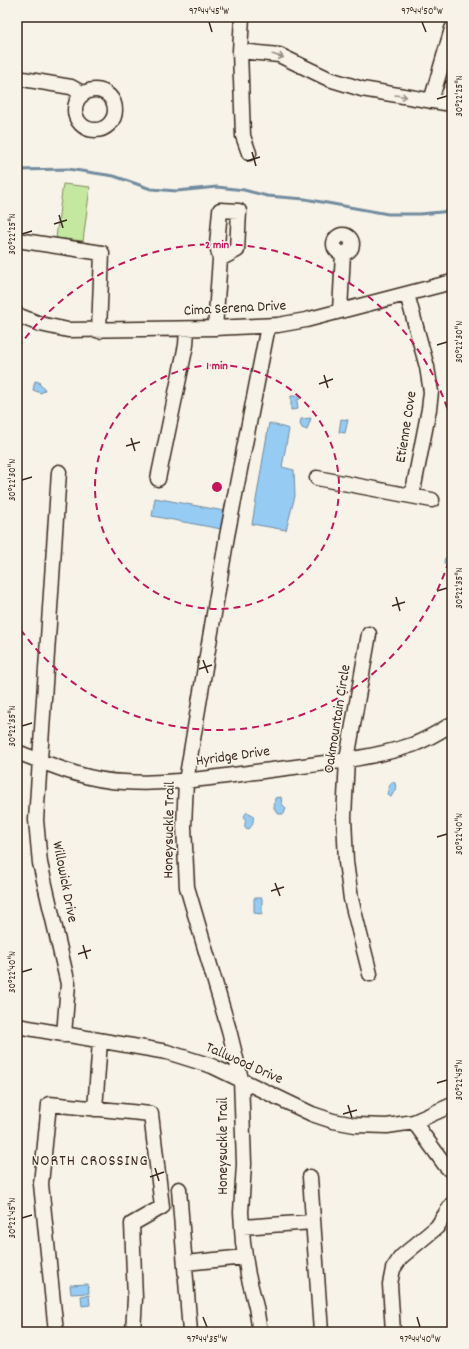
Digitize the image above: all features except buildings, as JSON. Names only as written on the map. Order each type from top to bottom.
[{"type":"street","points":[[242,17],[240,51],[243,136],[249,153]]},
{"type":"street","points":[[431,101],[451,35]]},
{"type":"street","points":[[240,51],[279,55],[329,79],[362,89],[431,101],[445,103],[452,87]]},
{"type":"street","points":[[17,78],[71,87],[84,94]]},
{"type":"street","points":[[17,240],[102,253],[98,331]]},
{"type":"street","points":[[340,311],[343,253]]},
{"type":"street","points":[[215,328],[220,259]]},
{"type":"street","name":"Cima Serena Drive","points":[[17,315],[40,324],[68,330],[98,331],[268,326],[306,320],[452,282]]},
{"type":"street","name":"Etienne Cove","points":[[407,294],[427,367],[430,392],[429,409],[412,496]]},
{"type":"street","name":"Honeysuckle Trail","points":[[260,1332],[256,1307],[248,1275],[242,1227],[241,1212],[244,1164],[241,1078],[229,1030],[186,887],[184,826],[186,781],[227,536],[268,326]]},
{"type":"street","points":[[158,479],[186,345],[187,329]]},
{"type":"street","name":"Willowick Drive","points":[[59,472],[36,820],[40,863],[68,984],[64,1035]]},
{"type":"street","points":[[317,478],[432,500]]},
{"type":"street","name":"Oakmountain Circle","points":[[369,634],[347,759],[344,817],[346,862],[351,899],[370,974]]},
{"type":"street","name":"Hyridge Drive","points":[[17,752],[65,770],[90,777],[124,782],[186,781],[347,759],[383,752],[412,745],[436,734],[452,724]]},
{"type":"street","name":"Tallwood Drive","points":[[17,1026],[167,1052],[212,1066],[241,1078],[312,1114],[333,1121],[355,1125],[388,1126],[414,1122],[452,1104]]},
{"type":"street","points":[[95,1109],[100,1041]]},
{"type":"street","points":[[56,1332],[42,1184],[49,1104],[151,1114],[162,1207],[132,1224],[135,1298],[133,1332]]},
{"type":"street","points":[[414,1122],[445,1165],[452,1172]]},
{"type":"street","points":[[310,1177],[321,1332]]},
{"type":"street","points":[[179,1189],[190,1332]]},
{"type":"street","points":[[393,1332],[390,1284],[393,1269],[401,1257],[437,1227],[445,1217],[452,1204]]},
{"type":"street","points":[[242,1227],[313,1222]]},
{"type":"street","points":[[185,1263],[245,1257]]},
{"type":"green space","points":[[63,184],[90,187],[83,241],[56,238]]},
{"type":"water","points":[[35,381],[39,382],[45,389],[44,391],[41,393],[33,390]]},
{"type":"water","points":[[291,396],[300,396],[300,399],[297,400],[298,409],[291,410]]},
{"type":"water","points":[[311,418],[307,430],[302,428],[300,424],[301,419]]},
{"type":"water","points":[[341,419],[348,420],[345,433],[339,432]]},
{"type":"water","points":[[269,423],[289,429],[282,467],[294,470],[295,496],[286,530],[252,524]]},
{"type":"water","points":[[155,498],[224,511],[221,529],[152,516]]},
{"type":"water","points":[[449,555],[452,556],[452,564],[445,565],[445,558]]},
{"type":"water","points":[[392,782],[395,783],[396,788],[390,797],[387,794],[389,786]]},
{"type":"water","points":[[281,797],[282,804],[286,808],[284,814],[279,814],[274,808],[275,798]]},
{"type":"water","points":[[247,812],[253,815],[253,821],[249,829],[245,828],[244,816]]},
{"type":"water","points":[[254,898],[262,898],[262,914],[254,913]]},
{"type":"water","points":[[88,1284],[89,1293],[71,1294],[70,1285]]},
{"type":"water","points":[[89,1295],[90,1305],[82,1306],[81,1296]]},
{"type":"waterway","points":[[17,170],[68,169],[114,176],[151,189],[177,191],[217,187],[244,190],[267,196],[305,199],[388,214],[420,214],[452,211]]},
{"type":"district","name":"NORTH CROSSING","points":[[90,1161]]}]
